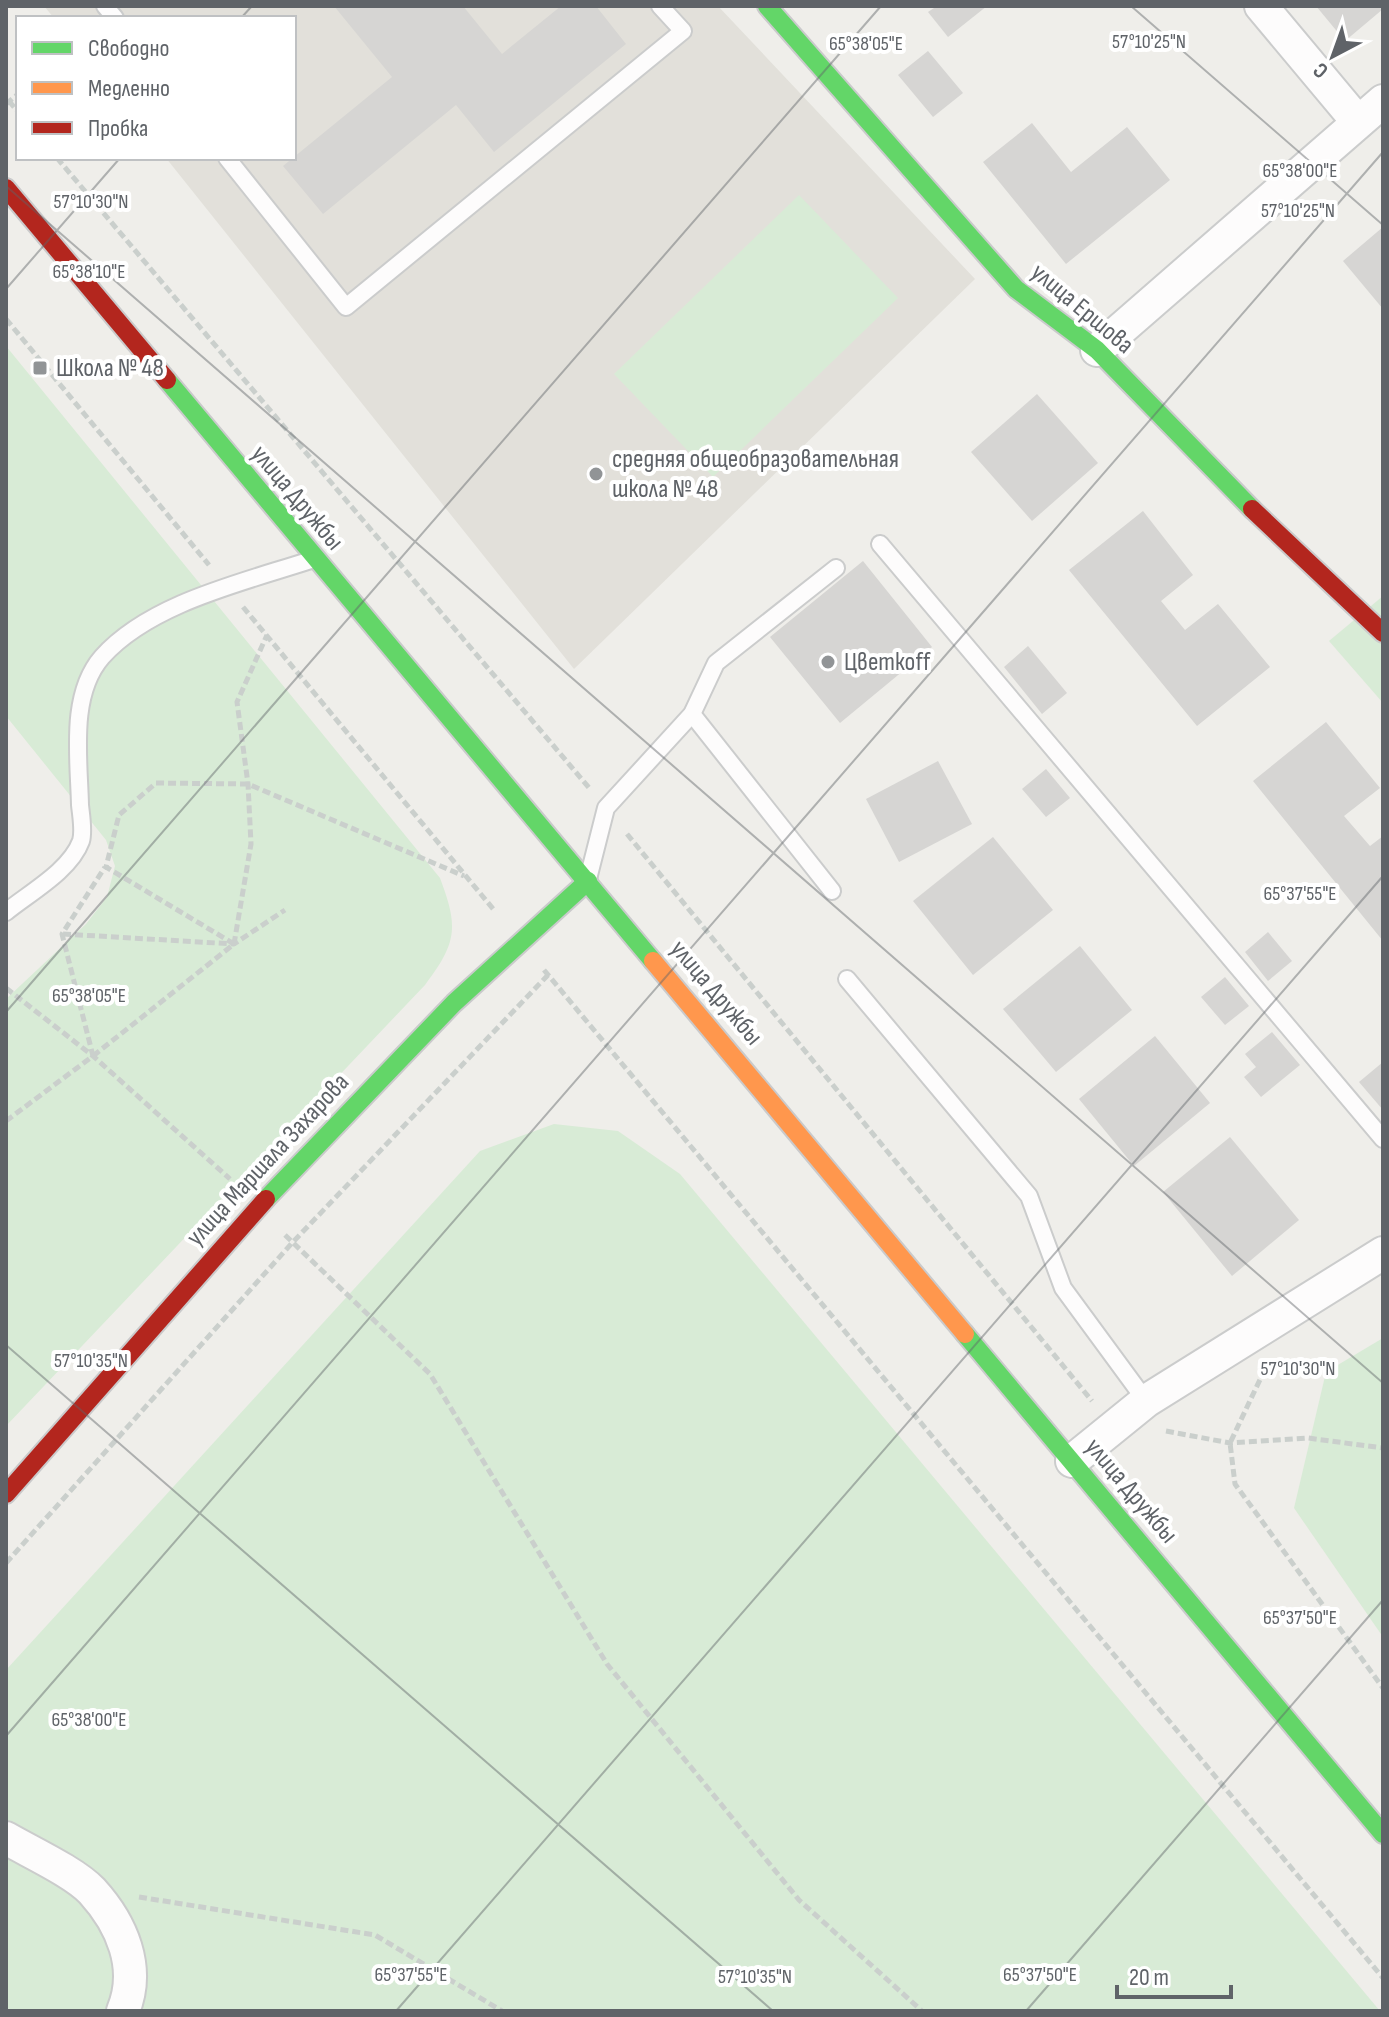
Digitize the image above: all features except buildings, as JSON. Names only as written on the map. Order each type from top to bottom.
[{"type":"main road","name":"улица Ершова","points":[[767,6],[1016,289],[1097,350],[1275,532],[1383,633]]},
{"type":"main road","name":"улица Дружбы","points":[[6,188],[1383,1834]]},
{"type":"main road","name":"улица Маршала Захарова","points":[[6,1494],[259,1205],[460,994],[518,939],[588,881]]},
{"type":"street","points":[[1261,6],[1358,122]]},
{"type":"street","points":[[1097,350],[1383,101]]},
{"type":"street","points":[[1072,1461],[1146,1401],[1383,1253]]},
{"type":"street","points":[[6,1838],[90,1889],[126,1941],[131,1991],[123,2011]]},
{"type":"lane","points":[[229,160],[346,307],[683,31],[660,6]]},
{"type":"lane","points":[[880,544],[1383,1139]]},
{"type":"lane","points":[[6,912],[66,864],[82,840],[77,735],[86,685],[101,658],[137,626],[227,587],[314,559]]},
{"type":"lane","points":[[588,881],[606,808],[692,714],[716,663],[836,568]]},
{"type":"lane","points":[[692,714],[832,891]]},
{"type":"lane","points":[[847,979],[1029,1196],[1063,1288],[1146,1401]]},
{"type":"path","points":[[6,319],[1383,1978]]},
{"type":"path","points":[[234,944],[251,844],[248,784],[237,702],[267,635]]},
{"type":"path","points":[[93,1056],[62,934],[106,867],[119,815],[156,783],[248,784],[466,876]]},
{"type":"path","points":[[82,840],[106,867],[234,944]]},
{"type":"path","points":[[6,1121],[234,944],[285,910]]},
{"type":"path","points":[[62,934],[234,944]]},
{"type":"path","points":[[6,1563],[292,1243],[548,975]]},
{"type":"path","points":[[6,988],[93,1056],[259,1205],[292,1243],[430,1374],[607,1664],[789,1887],[922,2011]]},
{"type":"path","points":[[1269,1362],[1230,1443],[1235,1484],[1383,1688]]},
{"type":"path","points":[[1230,1443],[1308,1438],[1383,1448]]},
{"type":"path","points":[[90,1889],[375,1935],[502,2011]]},
{"type":"shaded area","name":"средняя общеобразовательная школа № 48","points":[[44,6],[718,6],[975,279],[574,669],[168,160],[296,160],[296,16],[52,16]]},
{"type":"green space","points":[[799,195],[898,298],[713,477],[614,374]]},
{"type":"green space","points":[[6,346],[440,878],[450,909],[452,933],[444,957],[425,985],[6,1426],[6,999],[86,924],[107,897],[115,866],[106,840],[6,716]]},
{"type":"green space","points":[[1383,596],[1383,703],[1329,641]]},
{"type":"green space","points":[[554,1124],[618,1131],[680,1174],[1380,2011],[6,2011],[6,1670],[480,1151]]},
{"type":"green space","points":[[1383,1338],[1383,1637],[1294,1508],[1326,1372]]},
{"type":"traffic: fast","points":[[767,6],[1016,289],[1097,350],[1252,509]]},
{"type":"traffic: fast","points":[[167,380],[653,961]]},
{"type":"traffic: fast","points":[[266,1199],[454,1003],[588,881]]},
{"type":"traffic: fast","points":[[965,1334],[1383,1834]]},
{"type":"traffic: slow","points":[[653,961],[965,1334]]},
{"type":"traffic: jam","points":[[6,188],[167,380]]},
{"type":"traffic: jam","points":[[1252,509],[1383,633]]},
{"type":"traffic: jam","points":[[6,1494],[266,1199]]},
{"type":"place","name":"Школа № 48","points":[[40,368]]},
{"type":"place","name":"средняя общеобразовательная школа № 48","points":[[596,474]]},
{"type":"place","name":"Цветкоff","points":[[828,662]]}]
